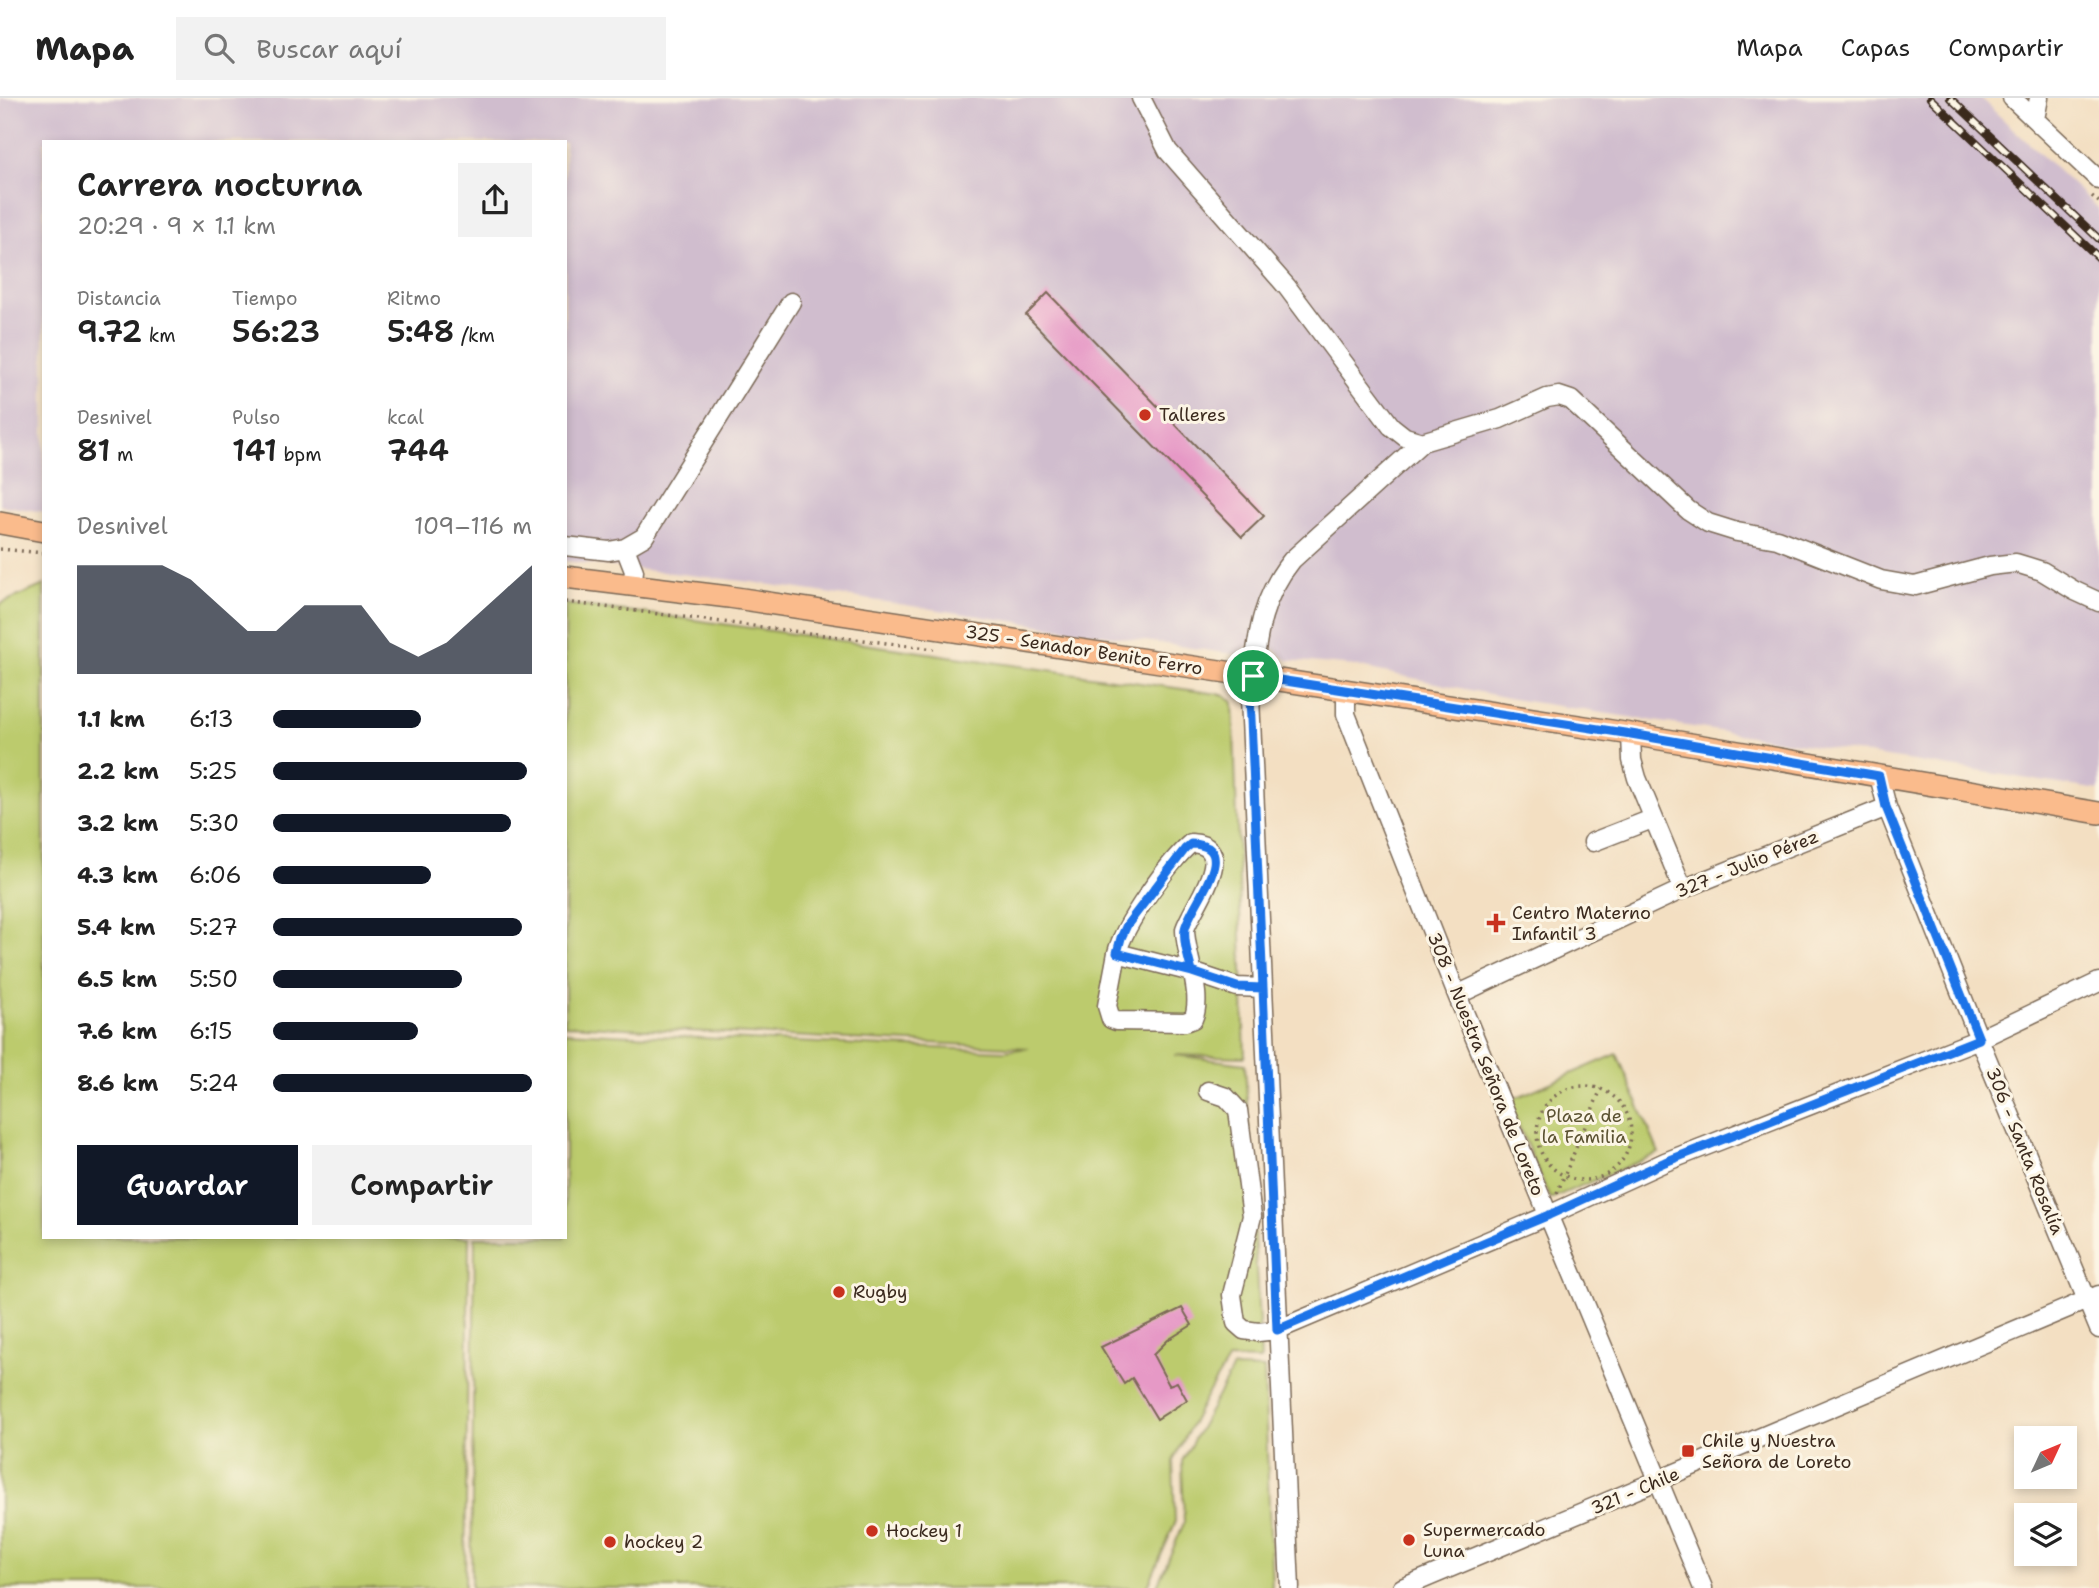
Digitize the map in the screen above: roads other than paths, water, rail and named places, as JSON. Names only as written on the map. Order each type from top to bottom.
[{"type":"main road","points":[[0,523],[42,531]]},
{"type":"main road","name":"325 - Senador Benito Ferro","points":[[567,577],[743,599],[1631,734],[2099,813]]},
{"type":"street","points":[[1141,98],[1168,151],[1287,288],[1391,426],[1405,437],[1422,442]]},
{"type":"street","points":[[2012,98],[2099,180]]},
{"type":"street","points":[[2035,119],[2039,98]]},
{"type":"street","points":[[567,546],[609,551],[625,548],[644,537],[792,302]]},
{"type":"street","points":[[1290,1588],[1250,697],[1254,653],[1265,608],[1277,578],[1292,560],[1422,442],[1500,419],[1547,398],[1559,397],[1571,400],[1688,510],[1708,523],[1777,539],[1881,580],[1915,586],[1990,566],[2016,563],[2042,570],[2075,592],[2099,601]]},
{"type":"street","points":[[625,548],[634,571],[632,585]]},
{"type":"street","name":"308 - Nuestra Señora de Loreto","points":[[1346,692],[1346,714],[1457,995],[1703,1588]]},
{"type":"street","points":[[1631,734],[1636,778],[1683,890]]},
{"type":"street","name":"306 - Santa Rosalía","points":[[1879,776],[1886,807],[1979,1039],[2093,1298],[2099,1329]]},
{"type":"street","name":"327 - Julio Pérez","points":[[1457,995],[1683,890],[1886,807]]},
{"type":"street","points":[[1593,842],[1652,819]]},
{"type":"street","points":[[1191,844],[1202,844],[1211,849],[1216,860],[1213,871],[1185,929],[1196,1013],[1193,1019],[1185,1022],[1111,1019],[1107,1006],[1117,953],[1127,925],[1178,857],[1191,844]]},
{"type":"street","points":[[1117,953],[1192,972],[1237,987],[1263,988]]},
{"type":"street","points":[[1208,1091],[1226,1097],[1238,1110],[1252,1216],[1233,1295],[1236,1322],[1244,1330],[1277,1330],[1549,1215],[1665,1162],[1979,1039],[2099,982]]},
{"type":"street","name":"321 - Chile","points":[[1402,1588],[2093,1298]]},
{"type":"railway","points":[[1930,98],[2099,258]]},
{"type":"railway","points":[[1950,98],[2099,239]]},
{"type":"place","name":"Talleres","points":[[1145,415]]},
{"type":"place","name":"Centro Materno Infantil 3","points":[[1496,923]]},
{"type":"place","name":"Rugby","points":[[839,1292]]},
{"type":"place","name":"Chile y Nuestra Señora de Loreto","points":[[1688,1451]]},
{"type":"place","name":"Hockey 1","points":[[872,1531]]},
{"type":"place","name":"Supermercado Luna","points":[[1409,1540]]},
{"type":"place","name":"hockey 2","points":[[610,1542]]},
{"type":"park label","name":"Plaza de la Familia","points":[[1584,1126]]}]
